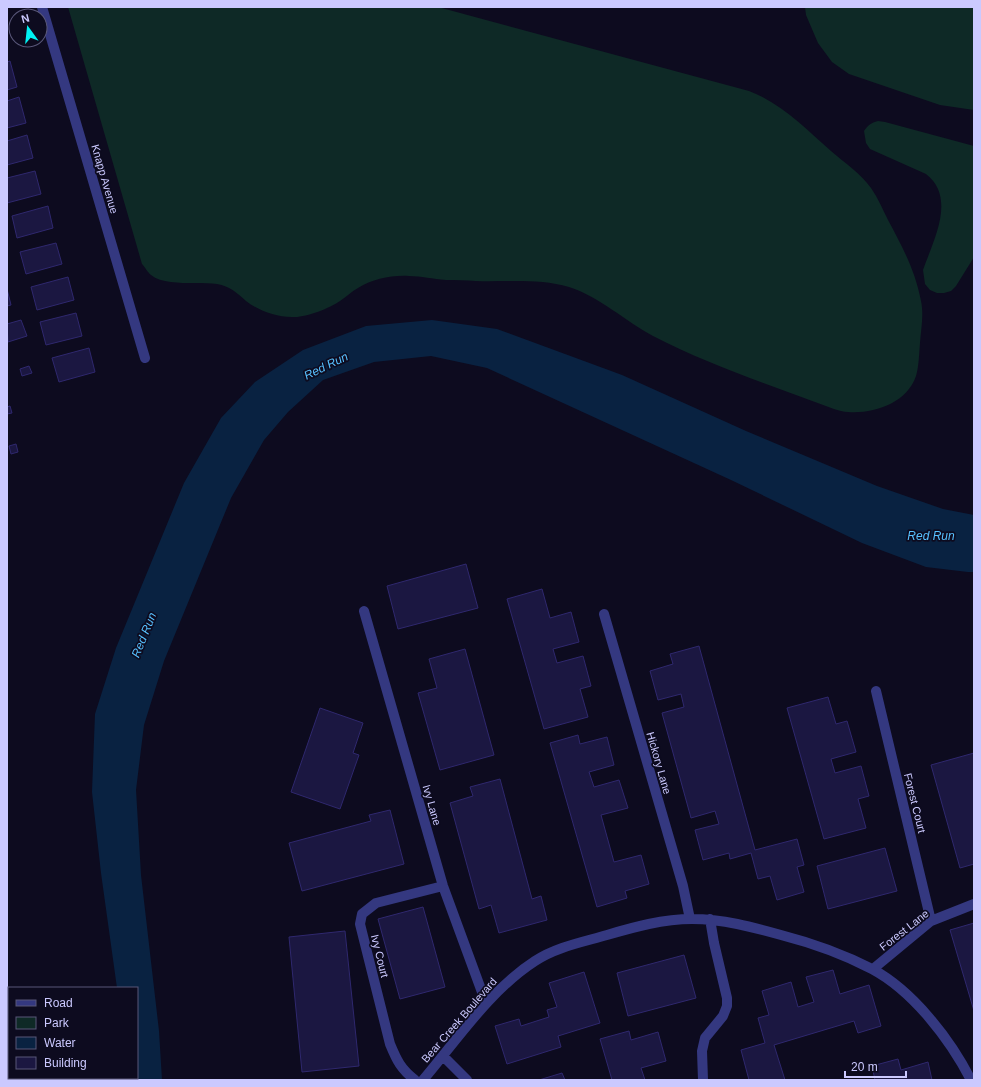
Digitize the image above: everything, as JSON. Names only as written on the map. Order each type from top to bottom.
[{"type":"street","name":"Knapp Avenue","points":[[42,7],[145,358]]},
{"type":"street","name":"Ivy Lane","points":[[364,611],[443,886],[486,1003]]},
{"type":"street","name":"Hickory Lane","points":[[604,614],[683,886],[690,919]]},
{"type":"street","name":"Forest Court","points":[[876,691],[931,921]]},
{"type":"street","name":"Ivy Court","points":[[415,1080],[404,1071],[390,1044],[360,924],[362,914],[376,903],[443,886]]},
{"type":"street","name":"Forest Lane","points":[[873,969],[931,921],[974,904]]},
{"type":"street","name":"Bear Creek Boulevard","points":[[422,1080],[486,1003],[516,974],[536,960],[565,947],[654,923],[690,919],[710,919],[749,926],[801,940],[840,954],[873,969],[900,988],[923,1010],[947,1041],[962,1063],[971,1080]]},
{"type":"street","points":[[703,1080],[702,1051],[705,1038],[723,1016],[727,1006],[727,998],[710,919]]},
{"type":"street","points":[[443,1056],[467,1080]]},
{"type":"green space","points":[[68,7],[438,7],[749,91],[761,96],[793,117],[858,173],[876,196],[908,259],[921,301],[922,322],[916,376],[912,385],[905,393],[888,405],[879,409],[868,411],[841,411],[697,357],[653,336],[602,303],[580,291],[546,282],[446,280],[414,276],[389,277],[364,285],[336,304],[325,309],[300,317],[289,317],[275,315],[257,308],[226,286],[210,283],[183,283],[157,279],[150,274],[142,264]]},
{"type":"green space","points":[[805,7],[974,7],[974,110],[940,105],[849,74],[832,62],[818,43],[806,15]]},
{"type":"green space","points":[[878,121],[974,146],[974,257],[956,286],[951,291],[937,293],[930,290],[925,284],[923,270],[937,233],[940,220],[940,195],[935,184],[926,174],[870,149],[866,143],[864,131],[870,124]]},
{"type":"water","name":"Red Run","points":[[432,320],[497,329],[622,375],[746,431],[877,486],[943,509],[974,515],[974,572],[926,567],[862,543],[731,480],[487,368],[431,356],[374,362],[323,380],[288,412],[264,440],[231,498],[164,661],[144,725],[136,790],[141,875],[159,1031],[162,1080],[123,1080],[138,1079],[138,987],[117,987],[101,873],[92,792],[95,714],[116,648],[184,483],[221,418],[255,382],[303,350],[366,326]]},
{"type":"building","points":[[10,61],[17,87],[7,90],[7,62]]},
{"type":"building","points":[[19,97],[26,123],[7,128],[7,101]]},
{"type":"building","points":[[27,135],[33,158],[7,165],[7,141]]},
{"type":"building","points":[[35,171],[41,194],[7,203],[7,178]]},
{"type":"building","points":[[48,206],[53,228],[17,238],[12,216]]},
{"type":"building","points":[[56,243],[62,264],[26,274],[20,252]]},
{"type":"building","points":[[68,277],[74,300],[37,310],[31,287]]},
{"type":"building","points":[[7,289],[11,305],[7,306]]},
{"type":"building","points":[[76,313],[82,336],[46,345],[40,322]]},
{"type":"building","points":[[21,320],[27,336],[8,342],[7,324]]},
{"type":"building","points":[[89,348],[95,372],[59,382],[52,358]]},
{"type":"building","points":[[29,366],[32,373],[22,376],[20,369]]},
{"type":"building","points":[[10,406],[12,413],[7,414],[7,407]]},
{"type":"building","points":[[16,444],[18,452],[11,454],[9,446]]},
{"type":"building","points":[[466,564],[478,608],[398,629],[387,586]]},
{"type":"building","points":[[542,589],[550,618],[571,612],[579,642],[553,649],[557,663],[583,656],[591,686],[580,689],[588,717],[544,729],[507,599]]},
{"type":"building","points":[[699,646],[755,850],[797,839],[804,865],[797,867],[804,892],[777,900],[770,876],[758,879],[751,853],[730,859],[729,853],[703,860],[695,830],[719,824],[715,811],[691,818],[662,713],[684,707],[681,694],[658,700],[650,671],[673,664],[670,654]]},
{"type":"building","points":[[465,649],[494,755],[440,770],[418,693],[437,688],[429,659]]},
{"type":"building","points":[[828,697],[836,724],[847,721],[856,752],[831,759],[835,773],[861,766],[869,796],[858,799],[866,828],[824,839],[787,708]]},
{"type":"building","points":[[320,708],[363,723],[353,753],[359,755],[340,809],[291,792]]},
{"type":"building","points":[[578,735],[580,744],[607,737],[614,765],[589,772],[594,787],[619,780],[628,808],[601,815],[614,862],[641,855],[649,884],[625,891],[627,898],[597,907],[550,743]]},
{"type":"building","points":[[974,753],[974,864],[960,868],[931,765]]},
{"type":"building","points":[[500,779],[532,899],[541,896],[547,920],[499,933],[491,905],[479,909],[450,803],[473,796],[470,787]]},
{"type":"building","points":[[390,810],[404,864],[302,891],[289,843],[371,821],[369,815]]},
{"type":"building","points":[[885,848],[897,891],[828,909],[817,866]]},
{"type":"building","points":[[423,907],[445,987],[400,999],[378,919]]},
{"type":"building","points":[[974,923],[974,1011],[950,930]]},
{"type":"building","points":[[345,931],[359,1066],[302,1072],[289,937]]},
{"type":"building","points":[[684,955],[696,998],[628,1016],[617,973]]},
{"type":"building","points":[[833,970],[840,994],[869,985],[881,1026],[858,1033],[854,1021],[774,1045],[785,1080],[749,1080],[741,1050],[765,1043],[758,1018],[769,1015],[762,991],[791,982],[798,1007],[814,1002],[806,977]]},
{"type":"building","points":[[584,972],[600,1023],[558,1036],[561,1047],[507,1064],[495,1026],[519,1019],[521,1026],[549,1017],[547,1010],[557,1007],[549,983]]},
{"type":"building","points":[[629,1031],[631,1040],[658,1032],[666,1061],[641,1068],[645,1080],[612,1080],[600,1039]]},
{"type":"building","points":[[898,1059],[901,1070],[928,1062],[932,1080],[875,1080],[872,1066]]},
{"type":"building","points":[[562,1073],[565,1080],[539,1080]]}]
